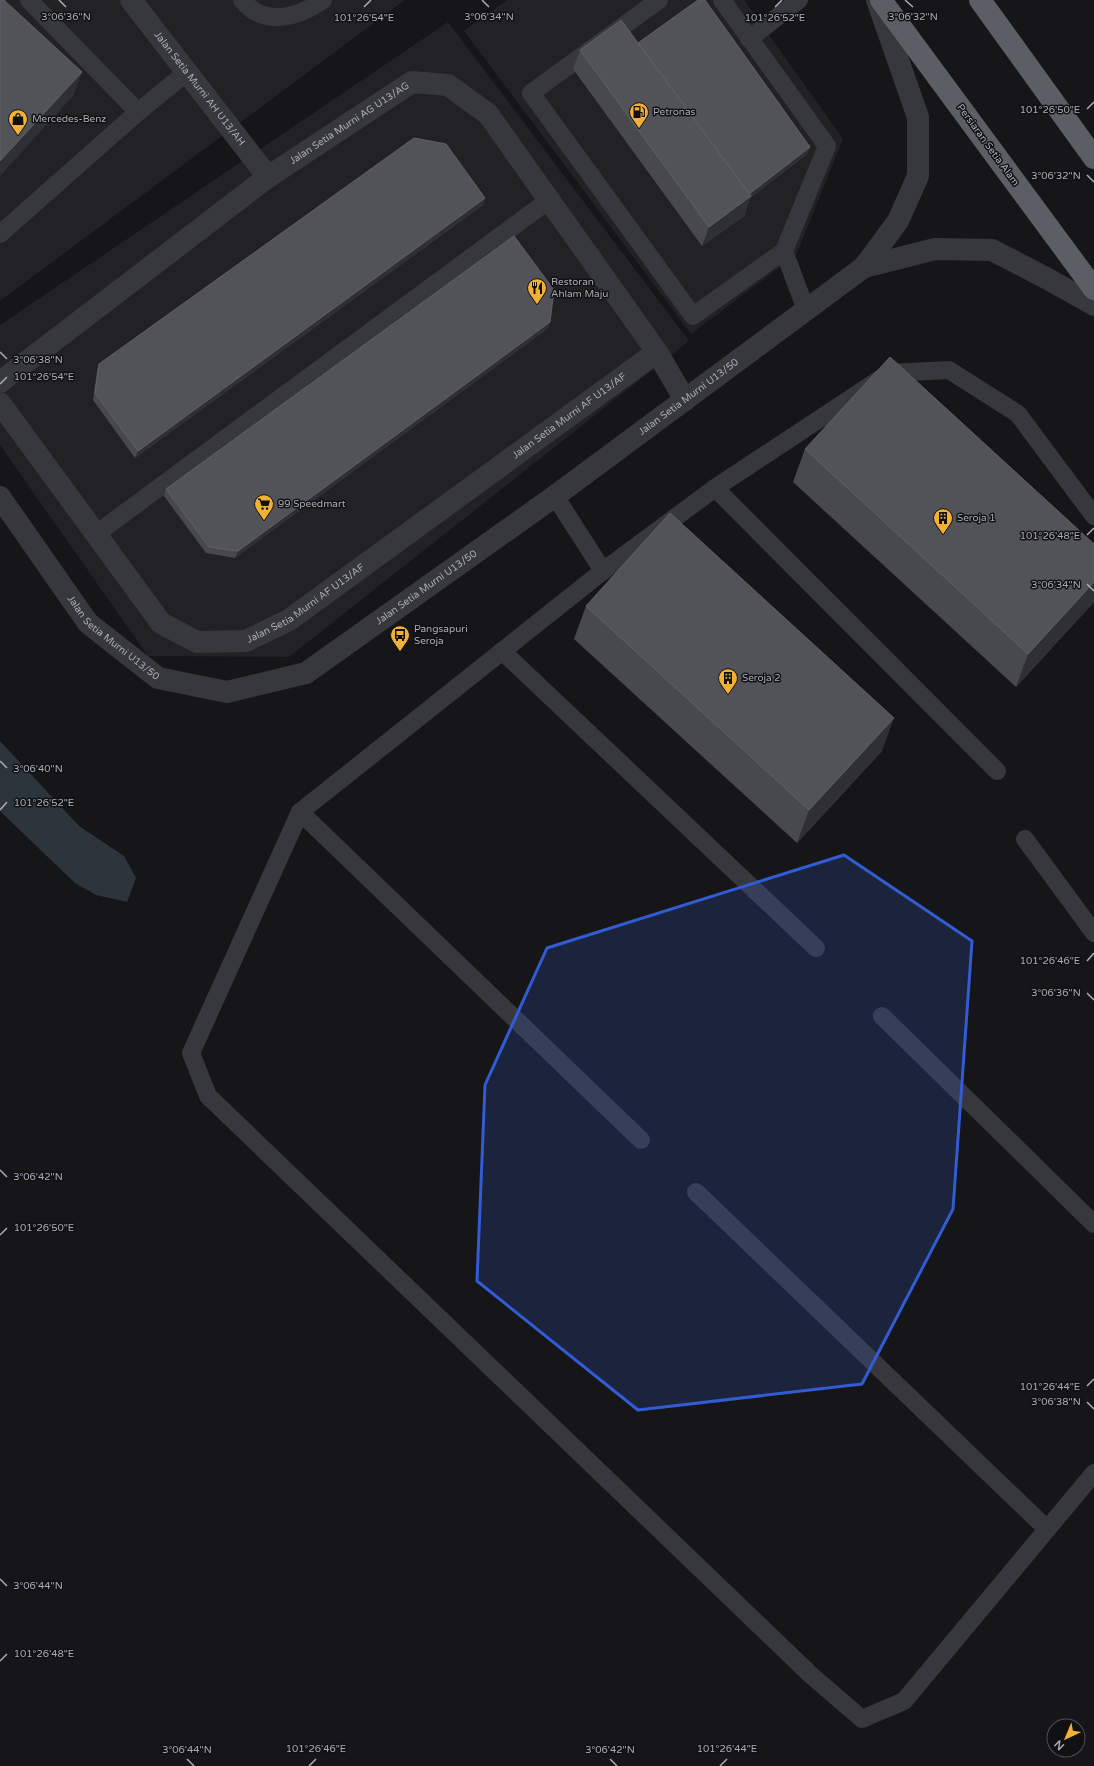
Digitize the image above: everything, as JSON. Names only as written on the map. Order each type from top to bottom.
[{"type":"highway","name":"Persiaran Setia Alam","points":[[881,0],[1094,289]]},
{"type":"highway","points":[[980,0],[1094,158]]},
{"type":"street","name":"Jalan Setia Murni AH U13/AH","points":[[131,0],[268,177]]},
{"type":"street","points":[[864,267],[898,221],[918,176],[918,117],[877,0]]},
{"type":"street","points":[[995,0],[1009,40]]},
{"type":"street","name":"Jalan Setia Murni AG U13/AG","points":[[0,382],[268,177],[412,82],[448,85],[488,114],[657,352],[685,400]]},
{"type":"street","points":[[864,267],[935,250],[992,250],[1094,305]]},
{"type":"street","name":"Jalan Setia Murni U13/50","points":[[0,497],[88,624],[158,678],[226,692],[306,673],[555,496],[864,267]]},
{"type":"street","name":"Jalan Setia Murni AF U13/AF","points":[[0,403],[161,623],[197,642],[246,641],[289,620],[657,352]]},
{"type":"lane","points":[[29,0],[138,112]]},
{"type":"lane","points":[[242,0],[247,6],[267,17],[289,17],[313,8],[323,0]]},
{"type":"lane","points":[[659,0],[531,93],[694,316],[784,251],[827,146],[722,0]]},
{"type":"lane","points":[[749,39],[799,0]]},
{"type":"lane","points":[[0,234],[138,112],[187,72]]},
{"type":"lane","points":[[96,534],[549,200]]},
{"type":"lane","points":[[784,251],[806,310]]},
{"type":"lane","points":[[1094,516],[1018,414],[949,370],[889,373],[715,488],[603,571],[300,812],[191,1053],[208,1096],[213,1102],[806,1671],[862,1719],[904,1701],[1094,1473]]},
{"type":"lane","points":[[715,488],[997,771]]},
{"type":"lane","points":[[555,496],[603,571]]},
{"type":"lane","points":[[502,651],[816,948]]},
{"type":"lane","points":[[300,812],[640,1140]]},
{"type":"lane","points":[[1025,839],[1094,933]]},
{"type":"lane","points":[[882,1016],[1094,1224]]},
{"type":"lane","points":[[696,1192],[1047,1529]]},
{"type":"highlighted area","points":[[844,855],[972,941],[953,1209],[862,1384],[638,1410],[477,1281],[485,1085],[547,948]]},
{"type":"shaded area","points":[[0,0],[405,0],[0,301]]},
{"type":"shaded area","points":[[507,0],[744,0],[843,139],[796,255],[691,334],[464,31]]},
{"type":"shaded area","points":[[448,22],[689,341],[289,657],[148,656],[0,445],[0,325]]},
{"type":"shaded area","points":[[0,741],[79,826],[124,856],[136,878],[127,902],[96,895],[75,883],[0,811]]},
{"type":"building","name":"Mercedes-Benz","points":[[0,0],[4,0],[82,72],[0,161]]},
{"type":"building","points":[[698,0],[705,0],[810,147],[749,194],[638,43]]},
{"type":"building","points":[[621,20],[751,196],[709,227],[580,50]]},
{"type":"building","points":[[414,138],[446,144],[485,198],[138,451],[95,393],[99,364]]},
{"type":"building","points":[[514,236],[554,290],[550,322],[238,551],[209,547],[166,489]]},
{"type":"building","name":"Seroja 1","points":[[890,357],[1094,544],[1094,582],[1028,654],[805,449]]},
{"type":"building","name":"Seroja 2","points":[[670,513],[894,718],[809,810],[586,606]]},
{"type":"place","name":"Petronas","points":[[639,129]]},
{"type":"place","name":"Mercedes-Benz","points":[[18,136]]},
{"type":"place","name":"Restoran Ahlam Maju","points":[[537,305]]},
{"type":"place","name":"99 Speedmart","points":[[264,521]]},
{"type":"place","name":"Seroja 1","points":[[943,535]]},
{"type":"place","name":"Pangsapuri Seroja","points":[[400,652]]},
{"type":"place","name":"Seroja 2","points":[[728,695]]}]
